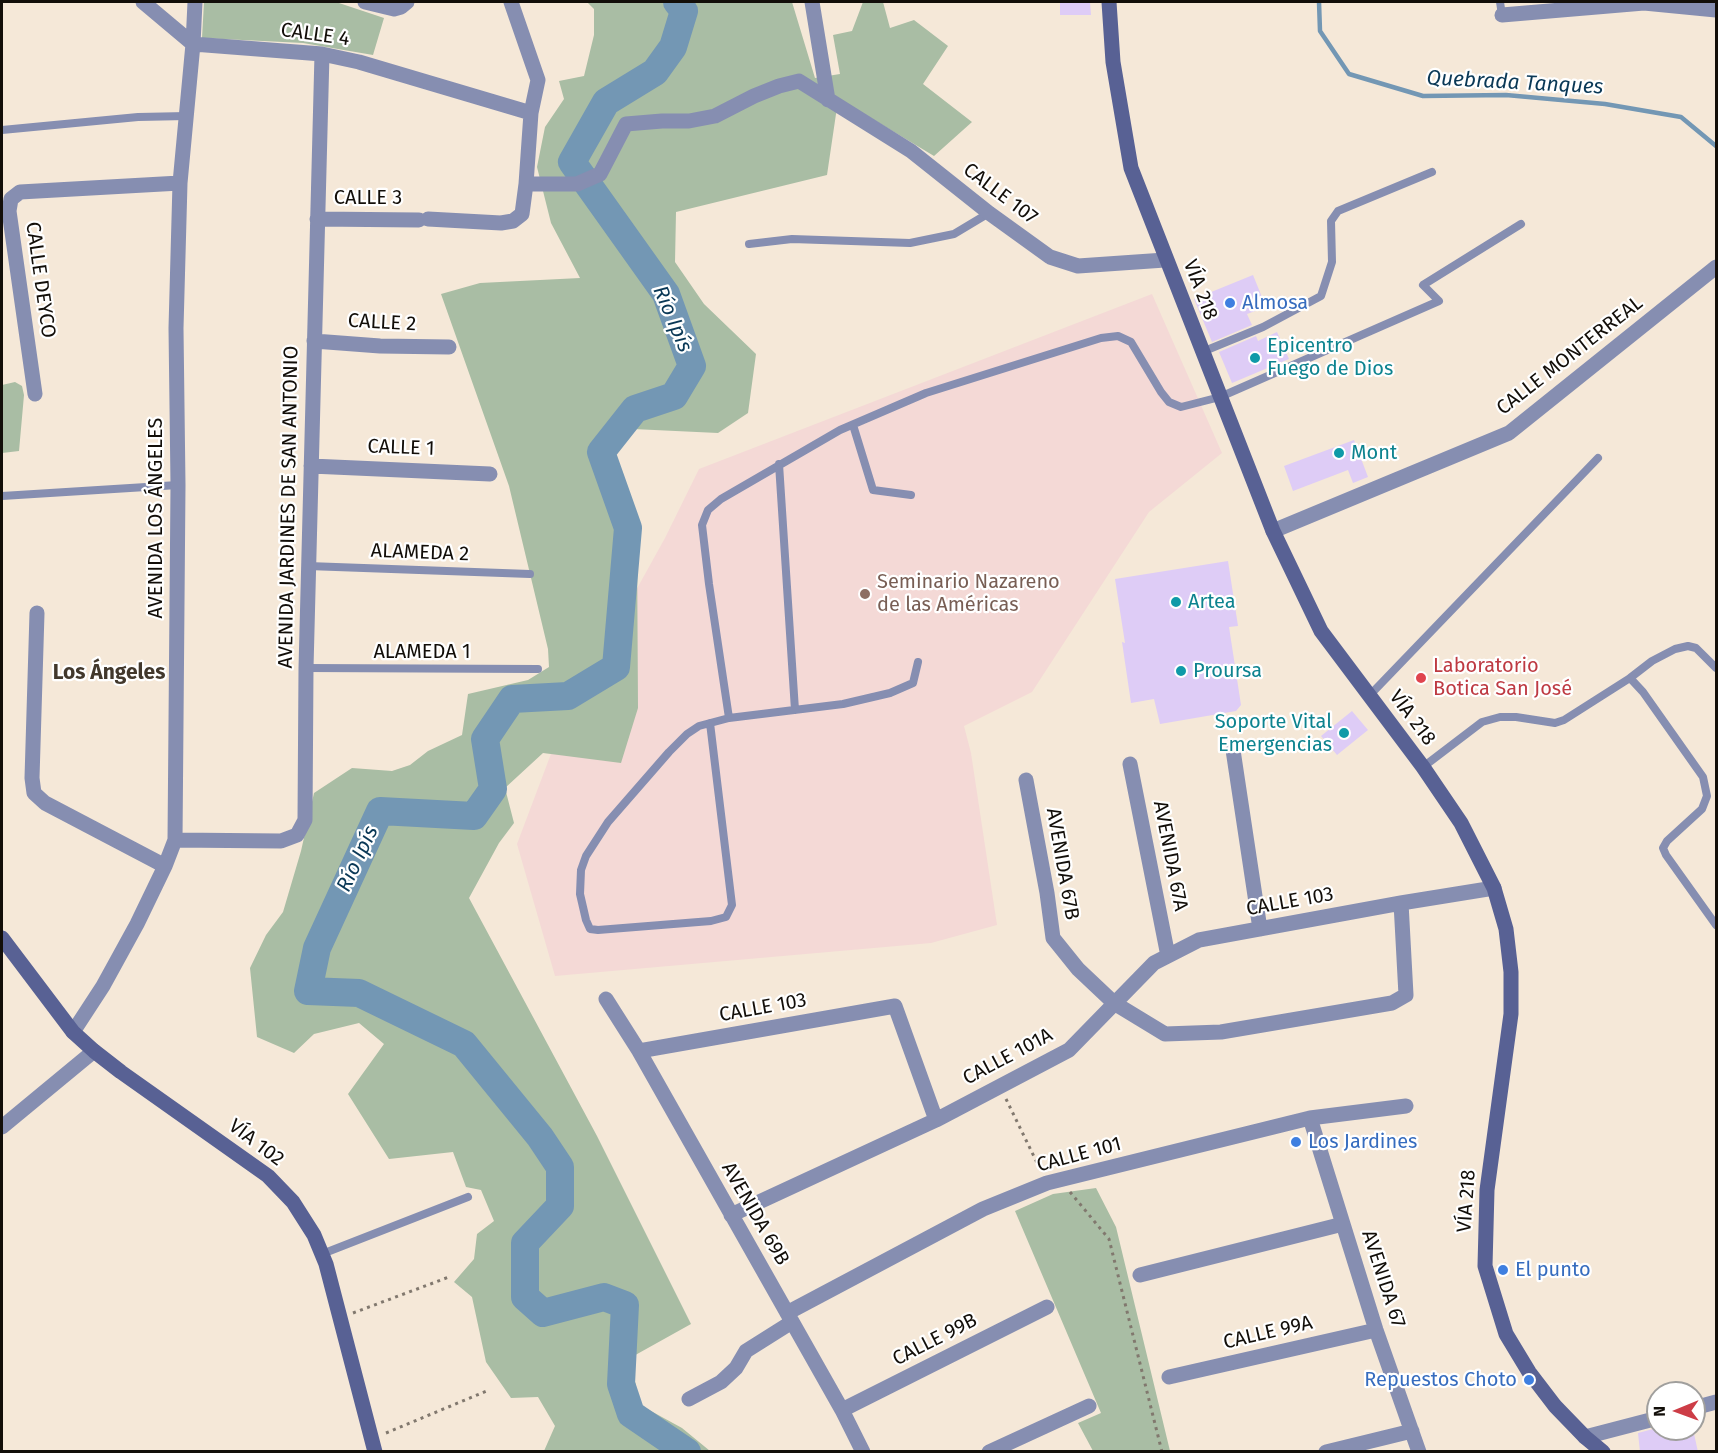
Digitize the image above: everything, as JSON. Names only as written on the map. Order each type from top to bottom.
[{"type":"main road","name":"VÍA 218","points":[[1109,2],[1113,62],[1131,168],[1165,260],[1273,531],[1321,631],[1423,767],[1461,823],[1494,888],[1506,929],[1511,972],[1511,1014],[1486,1190],[1485,1266],[1506,1334],[1529,1372],[1555,1406],[1603,1452]]},
{"type":"main road","name":"VÍA 102","points":[[2,938],[73,1032],[121,1072],[268,1176],[293,1202],[314,1235],[322,1254],[374,1445]]},
{"type":"street","points":[[143,2],[193,45]]},
{"type":"street","name":"AVENIDA LOS ÁNGELES","points":[[73,1032],[103,986],[137,924],[175,840],[178,485],[176,328],[180,183],[195,2]]},
{"type":"street","points":[[365,2],[394,9],[404,4]]},
{"type":"street","name":"CALLE 3","points":[[317,219],[423,219],[501,224],[513,221],[522,214],[531,113],[538,80],[512,2]]},
{"type":"street","points":[[812,2],[828,100]]},
{"type":"street","points":[[1501,8],[1644,2],[1714,7]]},
{"type":"street","name":"CALLE 4","points":[[193,45],[322,54],[359,62],[531,113]]},
{"type":"street","name":"AVENIDA JARDINES DE SAN ANTONIO","points":[[175,840],[281,841],[297,835],[305,820],[310,466],[322,54]]},
{"type":"street","name":"CALLE 107","points":[[526,184],[577,184],[600,174],[626,124],[689,121],[715,116],[754,96],[799,81],[911,151],[989,213],[1050,257],[1078,266],[1165,260]]},
{"type":"street","name":"CALLE DEYCO","points":[[35,394],[9,210],[10,199],[20,192],[180,183]]},
{"type":"street","name":"CALLE MONTERREAL","points":[[1273,531],[1509,433],[1716,267]]},
{"type":"street","name":"CALLE 2","points":[[314,340],[449,347]]},
{"type":"street","name":"CALLE 1","points":[[310,466],[490,474]]},
{"type":"street","points":[[37,613],[32,778],[34,793],[45,803],[165,866]]},
{"type":"street","points":[[1233,750],[1260,929]]},
{"type":"street","name":"AVENIDA 67A","points":[[1130,764],[1168,956]]},
{"type":"street","name":"AVENIDA 67B","points":[[1026,780],[1053,938],[1078,969],[1114,1003]]},
{"type":"street","name":"CALLE 103","points":[[1114,1003],[1154,963],[1199,940],[1494,888]]},
{"type":"street","points":[[1114,1003],[1166,1034],[1221,1032],[1392,1003],[1406,995],[1401,903]]},
{"type":"street","name":"AVENIDA 69B","points":[[606,999],[639,1051],[843,1410],[863,1452]]},
{"type":"street","name":"CALLE 101A","points":[[731,1215],[936,1120],[1069,1050],[1114,1003]]},
{"type":"street","name":"CALLE 103","points":[[639,1051],[894,1006],[936,1120]]},
{"type":"street","points":[[2,1127],[94,1051]]},
{"type":"street","name":"CALLE 101","points":[[689,1399],[721,1382],[736,1368],[746,1351],[790,1317],[982,1209],[1053,1182],[1310,1118],[1406,1106]]},
{"type":"street","name":"AVENIDA 67","points":[[1310,1118],[1376,1330],[1419,1452]]},
{"type":"street","points":[[1140,1275],[1343,1224]]},
{"type":"street","name":"CALLE 99B","points":[[843,1410],[1047,1307]]},
{"type":"street","name":"CALLE 99A","points":[[1169,1377],[1376,1330]]},
{"type":"street","points":[[991,1451],[1089,1406]]},
{"type":"street","points":[[1585,1437],[1646,1421]]},
{"type":"street","points":[[1326,1452],[1412,1431]]},
{"type":"lane","points":[[2,130],[138,117],[187,116]]},
{"type":"lane","points":[[1202,352],[1263,327],[1321,296],[1332,262],[1331,221],[1338,212],[1432,172]]},
{"type":"lane","points":[[749,244],[792,239],[910,243],[954,234],[989,213]]},
{"type":"lane","points":[[729,718],[702,525],[708,510],[721,499],[779,464],[853,425],[926,393],[1101,338],[1118,336],[1131,342],[1169,402],[1181,406],[1220,397],[1439,301],[1423,285],[1521,224]]},
{"type":"lane","points":[[853,425],[873,490],[911,495]]},
{"type":"lane","points":[[1369,696],[1598,458]]},
{"type":"lane","points":[[779,464],[795,710]]},
{"type":"lane","points":[[2,496],[178,485]]},
{"type":"lane","name":"ALAMEDA 2","points":[[308,566],[530,573]]},
{"type":"lane","points":[[1423,767],[1482,722],[1500,717],[1555,723],[1564,720],[1630,678],[1652,661],[1675,649],[1688,646],[1696,648],[1716,668]]},
{"type":"lane","points":[[710,723],[732,905],[726,917],[711,921],[590,929],[580,894],[580,870],[586,856],[608,822],[687,734],[699,726],[710,723],[729,718],[843,704],[890,693],[913,683],[918,662]]},
{"type":"lane","name":"ALAMEDA 1","points":[[306,668],[538,669]]},
{"type":"lane","points":[[1630,678],[1643,692],[1703,777],[1707,796],[1702,809],[1667,840],[1663,848],[1716,925]]},
{"type":"lane","points":[[322,1254],[468,1197]]},
{"type":"path","points":[[1000,1086],[1053,1182],[1109,1239],[1162,1452]]},
{"type":"path","points":[[340,1317],[449,1276]]},
{"type":"path","points":[[374,1445],[489,1390]]},
{"type":"shaded area","name":"Seminario Nazareno de las Américas","points":[[1152,294],[1222,453],[1149,512],[1032,692],[964,726],[971,753],[997,925],[931,943],[555,976],[517,844],[563,722],[665,538],[699,469]]},
{"type":"green space","points":[[204,2],[336,2],[384,18],[373,55],[303,43],[202,38]]},
{"type":"green space","points":[[587,2],[792,2],[815,78],[840,74],[833,35],[852,31],[863,2],[883,2],[890,28],[914,20],[948,46],[923,84],[972,122],[934,156],[841,100],[836,114],[827,175],[676,212],[675,262],[704,304],[756,354],[748,413],[718,433],[633,429],[610,450],[637,537],[638,708],[621,763],[543,753],[505,788],[514,823],[499,843],[469,898],[597,1136],[691,1324],[630,1358],[640,1405],[682,1428],[710,1451],[544,1451],[555,1426],[538,1397],[511,1398],[486,1362],[472,1297],[454,1282],[474,1259],[477,1234],[494,1221],[481,1190],[466,1187],[453,1152],[389,1159],[348,1094],[384,1044],[359,1023],[314,1034],[294,1053],[257,1037],[250,968],[266,935],[283,912],[301,851],[314,793],[352,768],[392,771],[410,765],[428,751],[462,735],[468,694],[528,680],[549,667],[548,649],[509,486],[441,294],[480,283],[580,278],[551,223],[537,167],[545,127],[564,99],[559,81],[584,76],[594,35],[594,9]]},
{"type":"green space","points":[[15,382],[22,386],[24,395],[19,451],[2,453],[2,385]]},
{"type":"green space","points":[[1096,1188],[1116,1227],[1170,1451],[1093,1451],[1078,1423],[1101,1413],[1015,1211],[1053,1194]]},
{"type":"building","points":[[1060,2],[1090,2],[1091,15],[1060,15]]},
{"type":"building","name":"Almosa","points":[[1253,275],[1266,307],[1247,314],[1252,325],[1212,342],[1194,299]]},
{"type":"building","name":"Epicentro Fuego de Dios","points":[[1277,332],[1289,359],[1232,383],[1219,352],[1256,336],[1258,341]]},
{"type":"building","name":"Mont","points":[[1354,440],[1368,477],[1353,483],[1348,470],[1293,491],[1284,466]]},
{"type":"building","points":[[1228,561],[1238,626],[1229,627],[1241,705],[1236,711],[1160,724],[1154,699],[1131,703],[1115,579]]},
{"type":"building","name":"Soporte Vital Emergencias","points":[[1352,711],[1368,730],[1337,755],[1321,736]]},
{"type":"building","points":[[1646,1431],[1646,1441],[1696,1441],[1698,1452],[1640,1452],[1638,1433]]},
{"type":"waterway","name":"Río Ipís","points":[[677,2],[684,11],[673,47],[655,72],[606,102],[572,162],[666,294],[692,366],[674,396],[635,409],[601,452],[628,528],[616,667],[568,696],[512,699],[485,739],[493,789],[474,816],[380,811],[317,948],[308,991],[359,993],[464,1044],[540,1137],[560,1167],[560,1206],[525,1243],[525,1297],[543,1313],[604,1297],[625,1305],[621,1384],[631,1414],[687,1452]]},
{"type":"waterway","name":"Quebrada Tanques","points":[[1319,2],[1320,31],[1349,74],[1423,96],[1506,95],[1605,104],[1681,117],[1716,146]]},
{"type":"place","name":"Almosa","points":[[1230,303]]},
{"type":"place","name":"Epicentro Fuego de Dios","points":[[1255,358]]},
{"type":"place","name":"Mont","points":[[1339,453]]},
{"type":"place","name":"Seminario Nazareno de las Américas","points":[[865,594]]},
{"type":"place","name":"Artea","points":[[1176,602]]},
{"type":"place","name":"Proursa","points":[[1181,671]]},
{"type":"place","name":"Laboratorio Botica San José","points":[[1421,678]]},
{"type":"place","name":"Soporte Vital Emergencias","points":[[1344,733]]},
{"type":"place","name":"Los Jardines","points":[[1296,1142]]},
{"type":"place","name":"El punto","points":[[1503,1270]]},
{"type":"place","name":"Repuestos Choto","points":[[1529,1380]]},
{"type":"district","name":"Los Ángeles","points":[[109,673]]}]
